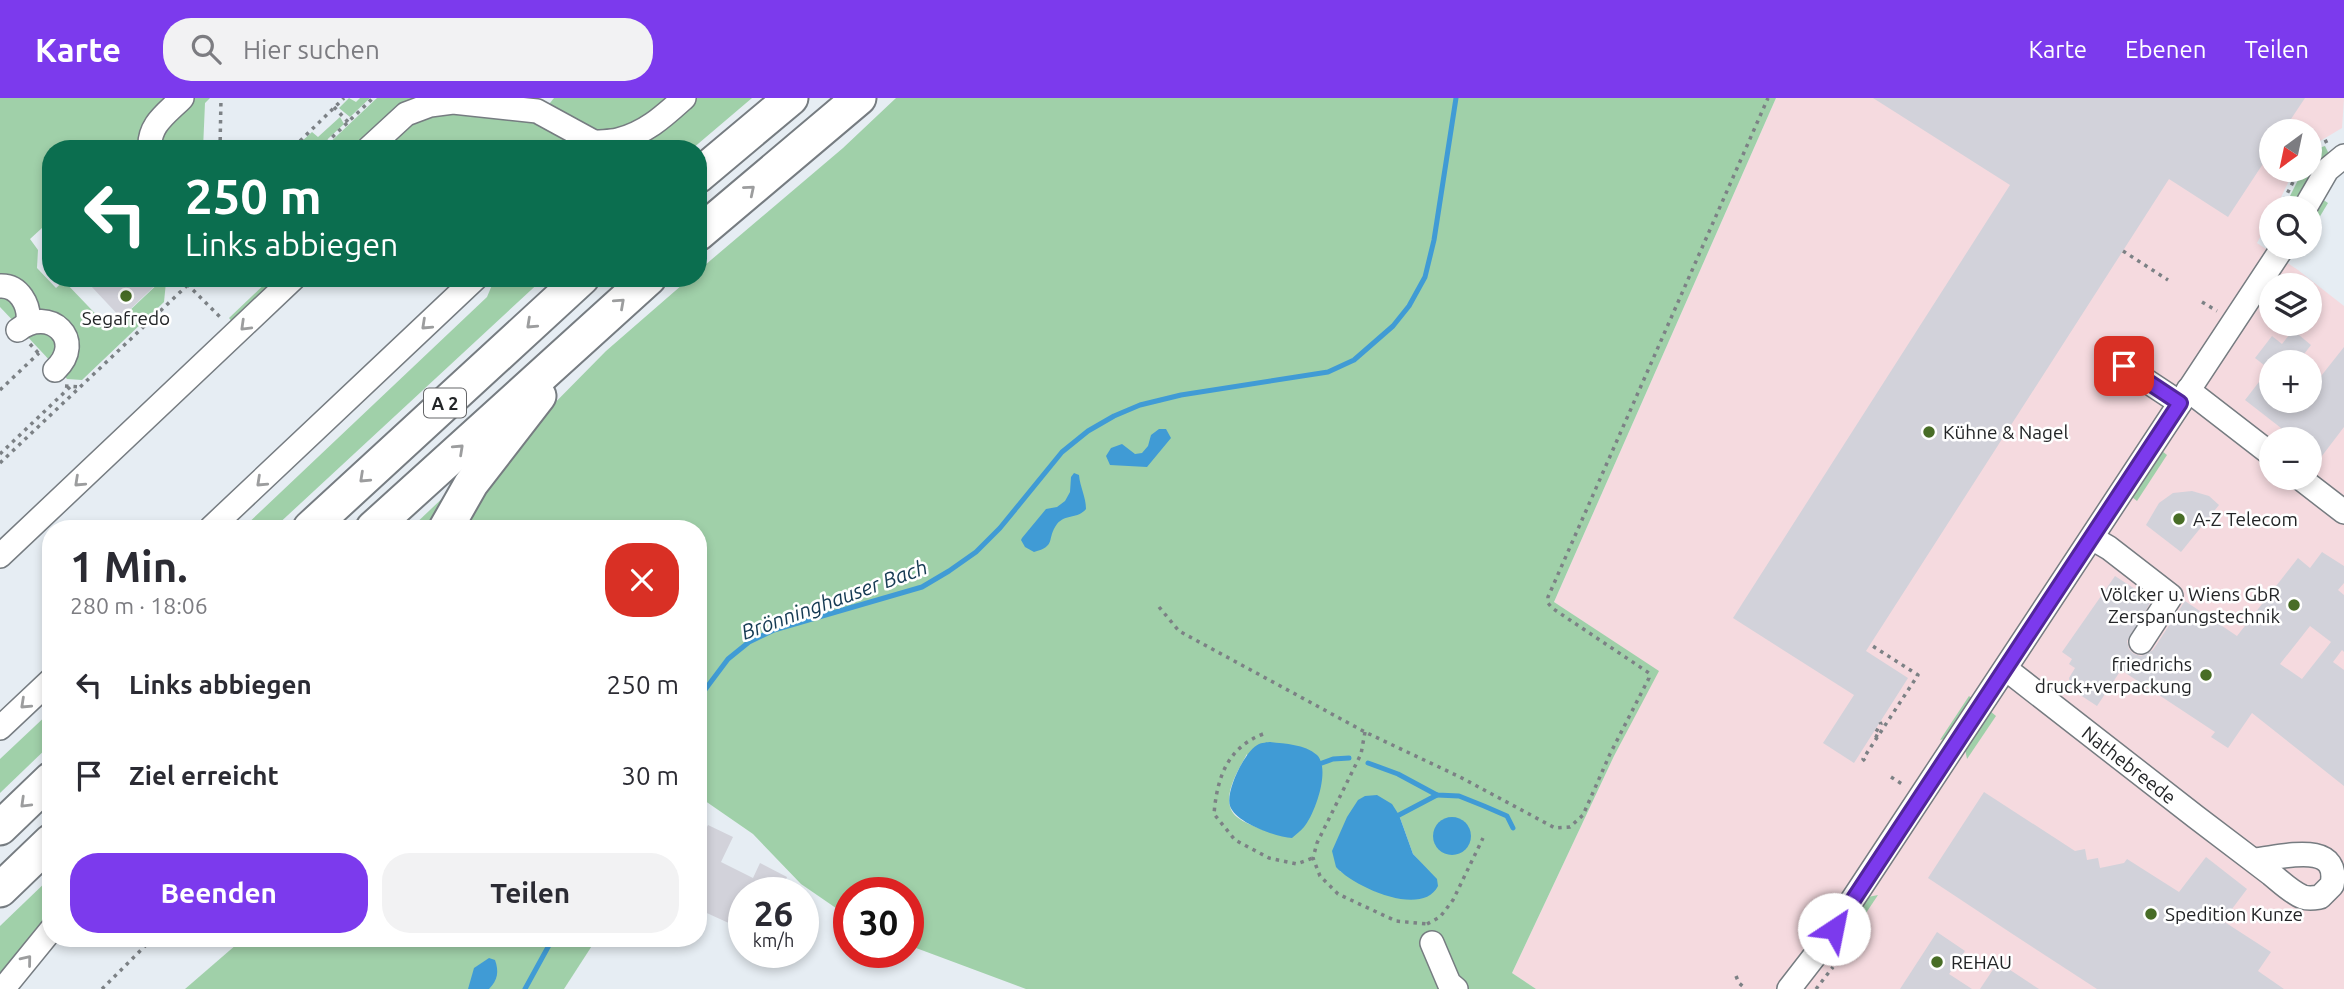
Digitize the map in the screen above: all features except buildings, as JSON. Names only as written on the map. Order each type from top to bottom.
[{"type":"highway","points":[[707,168],[791,98]]},
{"type":"highway","points":[[707,226],[859,98]]},
{"type":"highway","name":"A 2","points":[[319,520],[572,287]]},
{"type":"highway","name":"A 2","points":[[382,520],[639,287]]},
{"type":"highway","points":[[451,520],[471,484],[592,328]]},
{"type":"highway","points":[[0,828],[42,788]]},
{"type":"highway","points":[[0,890],[42,850]]},
{"type":"street","points":[[149,140],[152,128],[182,98]]},
{"type":"street","points":[[617,140],[645,131],[684,98]]},
{"type":"street","points":[[378,140],[407,114],[430,105],[455,100],[542,105],[579,140]]},
{"type":"street","points":[[2312,196],[2338,147]]},
{"type":"street","points":[[1789,989],[1821,949],[2275,259]]},
{"type":"street","points":[[0,286],[10,287],[24,300],[29,312],[23,326]]},
{"type":"street","points":[[0,556],[285,287]]},
{"type":"street","points":[[219,520],[466,287]]},
{"type":"street","points":[[23,326],[46,322],[55,325],[63,333],[68,346],[63,378]]},
{"type":"street","points":[[2124,366],[2184,396],[2259,446]]},
{"type":"street","points":[[2316,490],[2344,512]]},
{"type":"street","points":[[2092,538],[2171,596],[2141,642]]},
{"type":"street","name":"Nathebreede","points":[[2006,669],[2253,860]]},
{"type":"street","points":[[0,728],[42,688]]},
{"type":"street","points":[[1429,933],[1449,983],[1456,989]]},
{"type":"street","points":[[3,989],[42,941]]},
{"type":"path","points":[[220,140],[221,98]]},
{"type":"path","points":[[301,140],[344,98]]},
{"type":"path","points":[[329,140],[373,98]]},
{"type":"path","points":[[1159,607],[1179,631],[1365,732],[1460,777],[1555,828],[1570,827],[1583,816],[1649,673],[1552,608],[1548,597],[1768,98]]},
{"type":"path","points":[[334,107],[348,122]]},
{"type":"path","points":[[2123,251],[2168,280]]},
{"type":"path","points":[[0,463],[186,287]]},
{"type":"path","points":[[190,287],[223,319],[234,337]]},
{"type":"path","points":[[2202,302],[2217,312]]},
{"type":"path","points":[[0,454],[63,378],[39,353],[23,326]]},
{"type":"path","points":[[0,390],[39,353]]},
{"type":"path","points":[[1865,761],[1863,760],[1918,675],[1871,645]]},
{"type":"path","points":[[1878,737],[1874,735],[1880,722]]},
{"type":"path","points":[[1365,732],[1361,754],[1317,843],[1313,858],[1320,876],[1338,894],[1395,921],[1429,933],[1453,900],[1483,838]]},
{"type":"path","points":[[1263,734],[1247,741],[1232,756],[1216,788],[1214,814],[1235,840],[1269,858],[1297,864],[1313,858]]},
{"type":"path","points":[[1891,777],[1905,786]]},
{"type":"path","points":[[102,989],[144,947]]},
{"type":"path","points":[[1736,976],[1746,989]]},
{"type":"shaded area","points":[[1776,98],[2344,98],[2342,128],[2322,140],[2322,119],[2259,119],[2259,182],[2288,182],[2282,196],[2259,196],[2257,243],[2259,259],[2281,259],[2302,273],[2259,273],[2259,336],[2322,336],[2322,289],[2344,306],[2344,989],[1536,989],[1512,973],[1614,756],[1658,671],[1554,602]]},
{"type":"green space","points":[[0,98],[171,98],[148,140],[42,140],[42,228],[30,239],[38,250],[37,268],[42,273],[42,287],[70,287],[110,329],[155,287],[166,287],[164,302],[82,380],[67,379],[61,372],[71,359],[0,280]]},
{"type":"green space","points":[[192,98],[210,98],[205,103],[203,140],[158,140],[158,131]]},
{"type":"green space","points":[[349,98],[356,102],[360,98],[370,98],[350,117],[339,108]]},
{"type":"green space","points":[[377,98],[426,98],[369,140],[333,140]]},
{"type":"green space","points":[[554,98],[669,98],[638,126],[598,135],[546,108]]},
{"type":"green space","points":[[696,98],[752,98],[703,140],[630,140],[649,135]]},
{"type":"green space","points":[[896,98],[1776,98],[1554,602],[1659,671],[1614,756],[1512,973],[1536,989],[1026,989],[924,951],[924,877],[833,877],[833,906],[819,896],[819,877],[794,877],[753,834],[707,802],[707,520],[466,520],[534,424],[606,351],[680,287],[707,287],[707,263],[843,148]],"holes":[[[1247,754],[1263,830],[1246,823],[1232,810],[1229,795]],[[1399,815],[1413,854],[1422,864],[1377,892],[1340,871]]]},
{"type":"green space","points":[[431,115],[455,115],[519,120],[541,126],[564,140],[394,140],[419,119]]},
{"type":"green space","points":[[340,117],[344,124],[327,140],[303,140],[312,132],[318,137]]},
{"type":"green space","points":[[2325,146],[2330,156],[2322,164],[2322,148]]},
{"type":"green space","points":[[2297,182],[2308,182],[2300,196],[2290,196]]},
{"type":"green space","points":[[2322,199],[2328,203],[2322,213]]},
{"type":"green space","points":[[262,287],[271,287],[233,323],[229,318]]},
{"type":"green space","points":[[491,287],[534,287],[283,520],[251,520],[487,297]]},
{"type":"green space","points":[[0,292],[18,299],[18,326],[0,307]]},
{"type":"green space","points":[[32,328],[57,333],[53,364],[25,334]]},
{"type":"green space","points":[[2162,451],[2167,455],[2137,501],[2132,497]]},
{"type":"green space","points":[[469,473],[439,520],[419,520]]},
{"type":"green space","points":[[1969,696],[1974,700],[1949,738],[1940,740]]},
{"type":"green space","points":[[1990,711],[1996,716],[1967,759],[1965,749]]},
{"type":"green space","points":[[42,719],[42,753],[0,793],[0,759]]},
{"type":"green space","points":[[42,886],[42,929],[0,980],[0,926]]},
{"type":"green space","points":[[1878,895],[1850,937],[1844,933],[1868,897]]},
{"type":"green space","points":[[234,947],[591,947],[564,989],[185,989]]},
{"type":"water","points":[[1159,429],[1166,429],[1171,438],[1147,467],[1110,465],[1106,456],[1111,448],[1122,444],[1135,454],[1142,453],[1148,446],[1151,435]]},
{"type":"water","points":[[1074,473],[1079,475],[1086,509],[1060,521],[1046,547],[1034,552],[1025,547],[1022,538],[1046,509],[1057,507],[1065,501]]},
{"type":"water","points":[[1270,742],[1306,749],[1317,755],[1321,762],[1322,781],[1317,802],[1304,827],[1292,838],[1267,832],[1248,823],[1230,806],[1230,791],[1242,763],[1254,748]]},
{"type":"water","points":[[1377,795],[1392,804],[1399,815],[1413,854],[1437,879],[1438,886],[1430,895],[1418,899],[1388,896],[1357,883],[1336,867],[1332,851],[1347,817],[1358,800]]},
{"type":"water","points":[[1452,817],[1466,822],[1471,836],[1466,850],[1452,855],[1438,850],[1433,836],[1438,822]]},
{"type":"water","points":[[489,958],[495,960],[497,968],[492,986],[489,989],[468,989],[474,968]]},
{"type":"waterway","name":"Brönninghauser Bach","points":[[707,687],[728,659],[749,642],[774,630],[922,587],[949,571],[976,552],[1000,528],[1062,452],[1088,431],[1114,416],[1140,405],[1181,395],[1328,372],[1354,360],[1393,326],[1409,306],[1425,277],[1434,240],[1456,98]]},
{"type":"waterway","points":[[1322,763],[1349,758]]},
{"type":"waterway","points":[[1368,763],[1398,774],[1437,795],[1459,796],[1507,816],[1513,828]]},
{"type":"waterway","points":[[1399,815],[1437,795]]},
{"type":"waterway","name":"Brönninghauser Bach","points":[[525,989],[548,947]]},
{"type":"place","name":"Segafredo","points":[[126,296]]},
{"type":"place","name":"Kühne & Nagel","points":[[1929,432]]},
{"type":"place","name":"A-Z Telecom","points":[[2179,519]]},
{"type":"place","name":"Völcker u. Wiens GbR Zerspanungstechnik","points":[[2294,605]]},
{"type":"place","name":"friedrichs druck+verpackung","points":[[2206,675]]},
{"type":"place","name":"Spedition Kunze","points":[[2151,914]]},
{"type":"place","name":"REHAU","points":[[1937,962]]},
{"type":"route","points":[[1834,929],[2180,403],[2124,366]]}]
